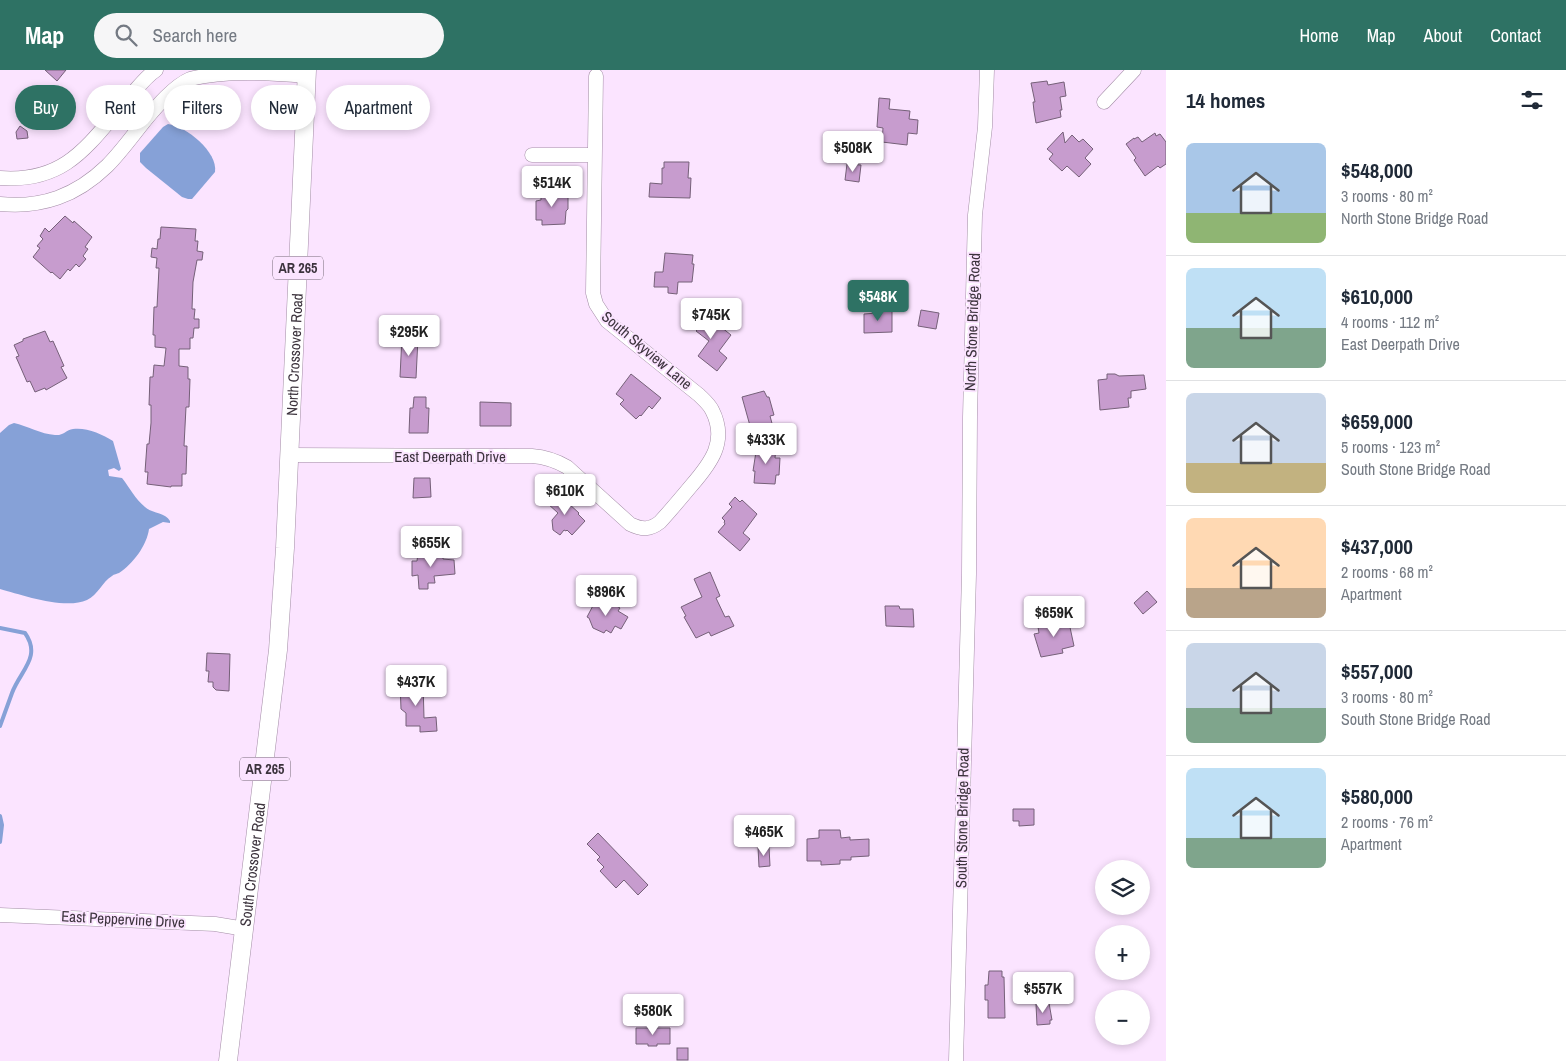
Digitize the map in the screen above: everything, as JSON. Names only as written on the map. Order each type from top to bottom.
[{"type":"main road","name":"North Crossover Road","points":[[281,608],[307,73]]},
{"type":"main road","name":"South Crossover Road","points":[[228,1061],[273,706],[281,608]]},
{"type":"street","points":[[0,178],[14,179],[42,176],[61,168],[86,148],[156,70]]},
{"type":"street","name":"North Stone Bridge Road","points":[[969,574],[970,417],[975,215],[985,127],[987,70]]},
{"type":"street","points":[[1104,102],[1134,70]]},
{"type":"street","points":[[0,204],[22,206],[46,202],[73,192],[107,166],[161,101],[188,80],[208,73],[248,71],[307,73]]},
{"type":"street","name":"South Skyview Lane","points":[[596,76],[592,293],[596,304],[607,320],[699,395],[712,409],[718,427],[718,444],[713,458],[705,470],[660,522],[654,527],[646,529]]},
{"type":"street","points":[[532,154],[594,154]]},
{"type":"street","name":"East Deerpath Drive","points":[[289,455],[544,457],[555,460],[567,467],[630,524],[646,529]]},
{"type":"street","name":"South Stone Bridge Road","points":[[956,1061],[969,574]]},
{"type":"street","name":"East Peppervine Drive","points":[[0,914],[215,924],[245,929]]},
{"type":"water","points":[[163,127],[164,130],[183,130],[192,135],[206,149],[215,164],[215,172],[192,199],[182,197],[140,162],[140,153]]},
{"type":"water","points":[[14,423],[55,435],[60,435],[68,430],[83,429],[113,441],[121,469],[119,471],[114,468],[108,470],[109,476],[122,478],[141,504],[165,516],[170,521],[170,523],[163,522],[149,529],[142,548],[134,559],[87,600],[78,603],[56,602],[31,598],[0,589],[0,433]]},
{"type":"building","points":[[45,70],[66,70],[57,81]]},
{"type":"building","points":[[1047,81],[1048,85],[1064,82],[1066,96],[1060,97],[1061,117],[1036,123],[1033,102],[1035,102],[1031,83]]},
{"type":"building","points":[[879,98],[890,99],[889,109],[910,111],[909,119],[918,120],[917,134],[908,133],[907,145],[882,142],[883,128],[877,127]]},
{"type":"building","points":[[17,130],[26,130],[28,138],[17,139]]},
{"type":"building","points":[[1063,132],[1065,143],[1072,135],[1079,142],[1083,139],[1093,149],[1085,158],[1091,164],[1079,177],[1067,166],[1062,171],[1049,159],[1053,154],[1047,149]]},
{"type":"building","points":[[1155,133],[1156,136],[1160,134],[1166,142],[1166,164],[1160,168],[1158,166],[1145,176],[1126,144],[1138,137],[1142,142]]},
{"type":"building","points":[[664,162],[689,162],[688,178],[691,178],[690,198],[649,197],[650,183],[662,184]]},
{"type":"building","points":[[847,164],[861,165],[859,182],[845,180]]},
{"type":"building","points":[[541,192],[568,192],[568,209],[566,211],[565,224],[542,225],[542,220],[536,220],[536,201],[541,200]]},
{"type":"building","points":[[65,216],[73,223],[74,221],[92,237],[85,247],[88,249],[83,256],[86,259],[79,267],[76,264],[70,271],[68,269],[60,279],[33,257],[40,248],[37,246],[43,239],[40,236],[45,228],[49,232]]},
{"type":"building","points":[[161,227],[196,229],[195,241],[198,241],[197,251],[203,252],[202,260],[197,260],[193,282],[192,309],[195,309],[194,319],[199,319],[199,328],[194,328],[193,338],[190,338],[190,349],[179,349],[179,366],[188,367],[188,379],[190,379],[189,407],[186,407],[184,446],[187,446],[186,474],[182,474],[182,486],[171,487],[147,484],[148,472],[145,472],[151,423],[151,405],[149,405],[150,377],[153,377],[154,365],[164,366],[166,348],[155,347],[155,335],[153,335],[154,307],[157,307],[159,268],[156,268],[157,258],[151,257],[152,248],[157,249]]},
{"type":"building","points":[[665,253],[693,255],[692,282],[678,282],[677,294],[668,293],[668,287],[654,287],[655,272],[663,272]]},
{"type":"building","points":[[700,310],[731,335],[719,351],[727,358],[717,371],[698,356],[709,341],[696,331],[698,329],[690,323]]},
{"type":"building","points":[[892,310],[892,332],[864,333],[864,314]]},
{"type":"building","points":[[921,310],[939,313],[936,329],[918,326]]},
{"type":"building","points":[[45,331],[50,342],[53,341],[64,366],[61,367],[67,378],[46,390],[45,388],[35,392],[30,381],[27,382],[16,357],[19,356],[14,345],[23,341],[23,339]]},
{"type":"building","points":[[402,336],[418,338],[416,378],[400,377]]},
{"type":"building","points":[[631,374],[661,398],[652,409],[649,406],[636,419],[620,404],[624,400],[616,394]]},
{"type":"building","points":[[1107,374],[1119,376],[1144,375],[1146,389],[1131,391],[1131,398],[1128,398],[1129,407],[1100,410],[1098,380],[1107,379]]},
{"type":"building","points":[[764,391],[767,397],[769,397],[774,415],[770,416],[773,427],[752,433],[742,397]]},
{"type":"building","points":[[414,397],[426,397],[426,408],[429,408],[428,433],[409,433],[410,408],[413,408]]},
{"type":"building","points":[[480,402],[511,403],[511,426],[480,426]]},
{"type":"building","points":[[757,445],[776,446],[775,458],[780,458],[779,475],[776,475],[775,484],[754,483],[755,471],[753,471]]},
{"type":"building","points":[[414,478],[430,478],[431,497],[413,498]]},
{"type":"building","points":[[557,493],[585,521],[572,535],[567,530],[564,530],[560,535],[553,530],[552,520],[558,513],[547,503]]},
{"type":"building","points":[[735,497],[740,502],[742,500],[757,514],[743,533],[750,539],[740,551],[718,532],[725,524],[722,518],[732,507],[729,504]]},
{"type":"building","points":[[443,552],[443,559],[454,560],[455,574],[434,576],[435,583],[428,583],[428,589],[419,589],[418,575],[412,576],[412,561],[417,561],[418,553]]},
{"type":"building","points":[[710,572],[720,596],[716,598],[725,617],[729,616],[734,626],[711,636],[709,632],[696,638],[684,617],[686,616],[681,607],[702,597],[694,579]]},
{"type":"building","points":[[1147,591],[1157,602],[1143,614],[1134,603]]},
{"type":"building","points":[[597,598],[604,602],[606,600],[620,608],[618,611],[628,617],[621,629],[615,626],[611,633],[606,630],[604,633],[593,628],[587,617]]},
{"type":"building","points":[[885,606],[913,609],[914,627],[886,626]]},
{"type":"building","points":[[1068,618],[1074,646],[1062,649],[1063,653],[1041,657],[1034,634],[1039,633],[1038,627]]},
{"type":"building","points":[[207,653],[230,654],[229,691],[216,690],[213,687],[213,682],[208,682],[209,671],[206,671]]},
{"type":"building","points":[[400,682],[423,682],[424,718],[436,717],[437,731],[420,732],[420,726],[406,726],[406,713],[401,709]]},
{"type":"building","points":[[1013,809],[1034,809],[1034,825],[1019,826],[1019,821],[1013,821]]},
{"type":"building","points":[[819,830],[840,830],[841,838],[850,837],[850,840],[869,839],[869,856],[851,857],[851,860],[840,860],[840,864],[821,865],[821,861],[807,861],[807,839],[819,838]]},
{"type":"building","points":[[598,833],[648,885],[638,895],[624,880],[616,888],[600,871],[604,867],[597,860],[600,857],[587,844]]},
{"type":"building","points":[[758,847],[769,847],[770,866],[759,867]]},
{"type":"building","points":[[989,971],[1002,971],[1002,977],[1004,977],[1005,1018],[988,1018],[988,1000],[985,1000],[985,985],[988,985]]},
{"type":"building","points":[[1049,1003],[1052,1020],[1050,1020],[1050,1024],[1037,1025],[1036,1004]]},
{"type":"building","points":[[636,1028],[670,1028],[670,1044],[648,1046],[648,1044],[636,1044]]},
{"type":"building","points":[[677,1048],[688,1048],[688,1060],[677,1060]]},
{"type":"waterway","points":[[0,628],[25,633],[30,642],[31,649],[28,664],[12,693],[0,726]]},
{"type":"waterway","points":[[0,816],[2,825],[0,842]]}]
